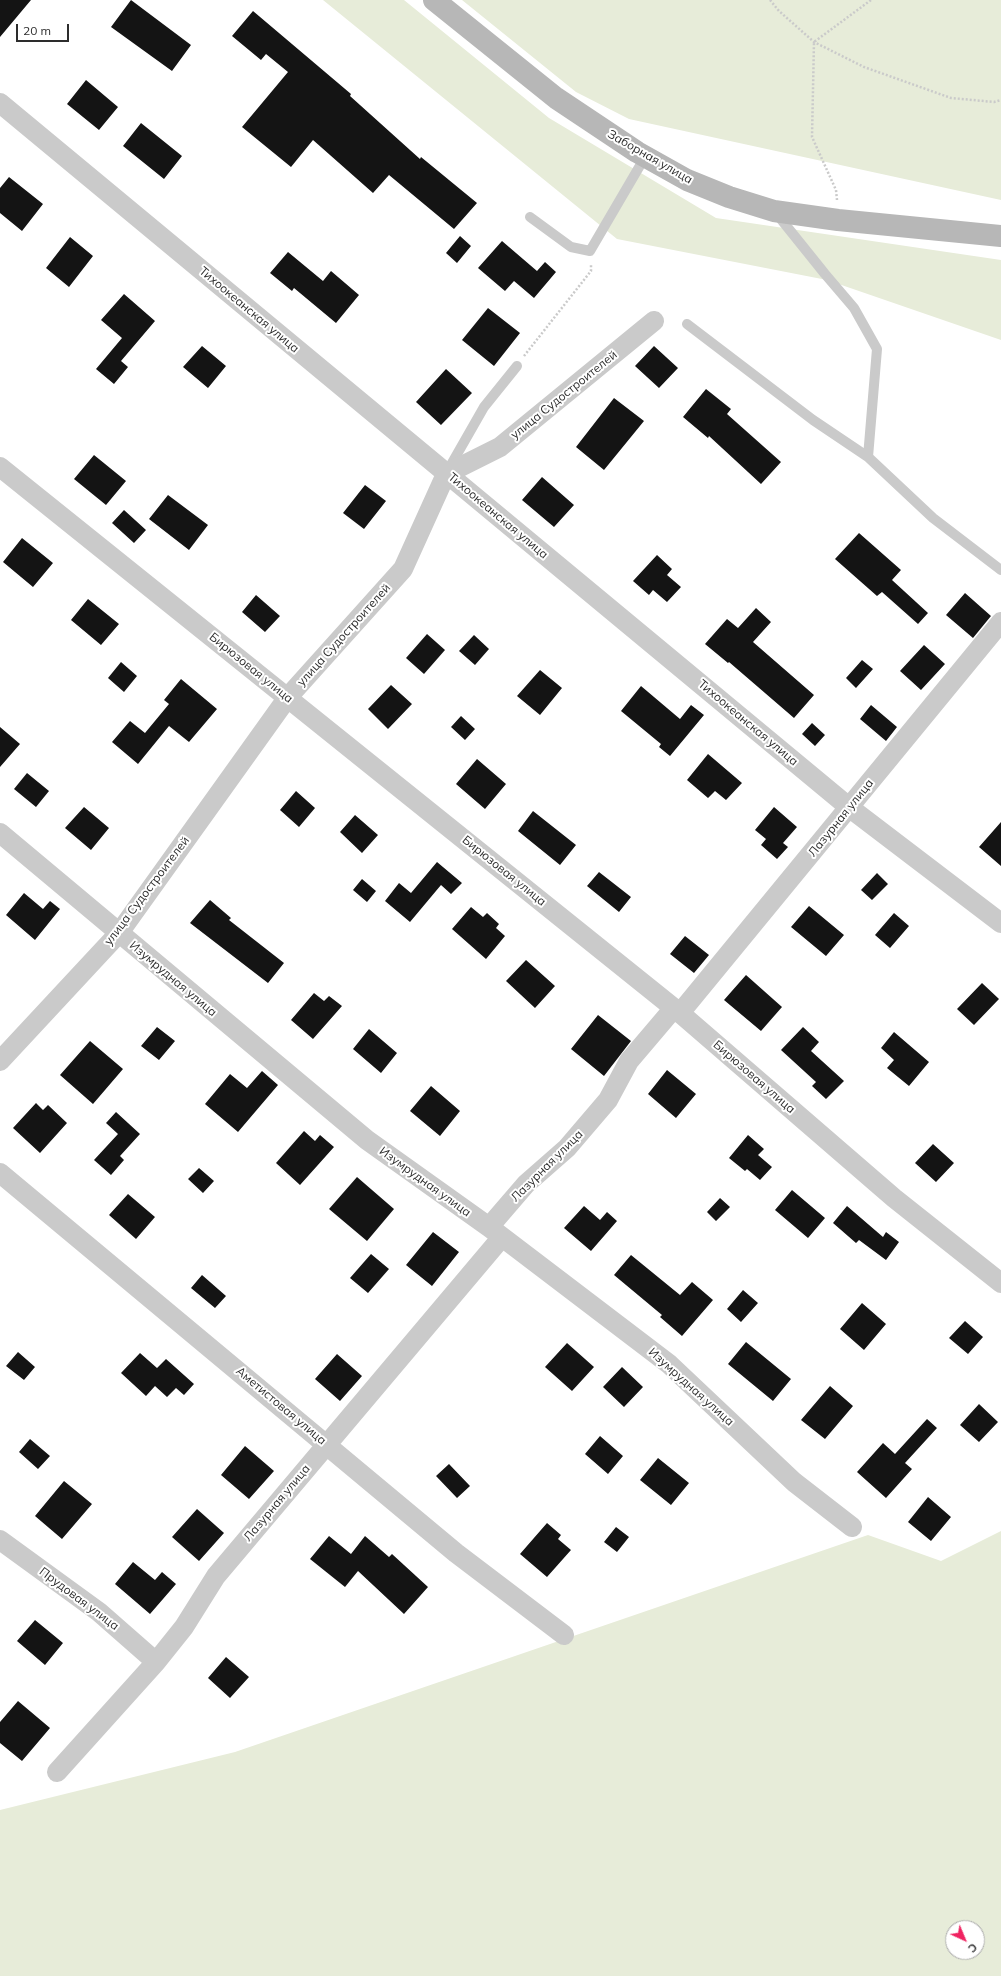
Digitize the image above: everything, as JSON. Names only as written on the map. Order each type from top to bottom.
[{"type":"street","name":"Заборная улица","points":[[434,0],[556,98],[645,157],[687,180],[729,197],[774,211],[838,220],[1001,236]]},
{"type":"street","name":"Тихоокеанская улица","points":[[0,103],[850,808],[1001,923]]},
{"type":"street","name":"улица Судостроителей","points":[[0,1061],[119,933],[288,697],[403,569],[446,474],[500,447],[654,321]]},
{"type":"street","name":"Бирюзовая улица","points":[[0,467],[677,1010],[894,1198],[1001,1283]]},
{"type":"street","name":"Лазурная улица","points":[[56,1772],[156,1662],[184,1627],[216,1576],[327,1444],[496,1232],[526,1184],[567,1148],[608,1100],[629,1061],[677,1010],[850,808],[1001,622]]},
{"type":"street","name":"Изумрудная улица","points":[[0,834],[367,1140],[496,1232],[669,1364],[794,1482],[852,1527]]},
{"type":"street","name":"Аметистовая улица","points":[[0,1173],[327,1444],[456,1554],[564,1634]]},
{"type":"street","name":"Прудовая улица","points":[[0,1540],[99,1612],[156,1662]]},
{"type":"lane","points":[[530,217],[570,247],[590,251],[645,157]]},
{"type":"lane","points":[[774,211],[854,308],[877,349],[868,457]]},
{"type":"lane","points":[[688,324],[813,420],[868,457],[933,518],[1001,570]]},
{"type":"lane","points":[[446,474],[484,407],[517,366]]},
{"type":"path","points":[[770,0],[779,11],[814,42],[864,67],[951,98],[994,102],[1001,100]]},
{"type":"path","points":[[814,42],[871,0]]},
{"type":"path","points":[[814,42],[812,138],[836,190],[838,220]]},
{"type":"path","points":[[517,366],[591,270],[590,251]]},
{"type":"green space","points":[[323,0],[404,0],[549,118],[716,218],[1001,260],[1001,340],[827,280],[617,239]]},
{"type":"green space","points":[[462,0],[1001,0],[1001,200],[629,119],[576,92]]},
{"type":"green space","points":[[1001,1531],[1001,1976],[0,1976],[0,1810],[235,1752],[868,1535],[941,1561]]},
{"type":"building","points":[[0,0],[31,0],[0,37]]},
{"type":"building","points":[[131,0],[191,45],[172,71],[111,27]]},
{"type":"building","points":[[253,11],[351,94],[350,96],[420,159],[421,157],[477,203],[454,229],[389,175],[373,193],[313,140],[291,167],[242,127],[288,72],[266,54],[261,60],[232,36]]},
{"type":"building","points":[[86,80],[118,107],[99,130],[67,104]]},
{"type":"building","points":[[141,123],[182,156],[164,179],[123,146]]},
{"type":"building","points":[[9,177],[43,204],[22,231],[0,213],[0,188]]},
{"type":"building","points":[[460,236],[471,246],[457,263],[446,253]]},
{"type":"building","points":[[70,237],[93,256],[69,287],[46,268]]},
{"type":"building","points":[[502,241],[537,271],[545,262],[556,272],[534,298],[514,281],[505,291],[478,268]]},
{"type":"building","points":[[288,252],[323,281],[331,271],[359,295],[336,323],[294,288],[292,291],[270,273]]},
{"type":"building","points":[[124,294],[155,321],[121,361],[128,367],[114,384],[96,369],[122,338],[101,320]]},
{"type":"building","points":[[488,308],[520,333],[494,366],[462,340]]},
{"type":"building","points":[[202,346],[226,366],[208,388],[183,367]]},
{"type":"building","points":[[654,346],[678,368],[659,388],[635,366]]},
{"type":"building","points":[[446,369],[472,393],[441,425],[416,402]]},
{"type":"building","points":[[706,389],[731,409],[727,414],[781,462],[761,484],[709,436],[708,438],[683,417]]},
{"type":"building","points":[[614,398],[644,421],[604,470],[576,447]]},
{"type":"building","points":[[94,455],[126,481],[106,505],[74,479]]},
{"type":"building","points":[[542,477],[574,505],[554,527],[522,500]]},
{"type":"building","points":[[365,485],[386,501],[364,529],[343,513]]},
{"type":"building","points":[[168,495],[208,525],[189,550],[149,519]]},
{"type":"building","points":[[124,510],[146,530],[134,543],[112,523]]},
{"type":"building","points":[[859,533],[901,570],[892,580],[928,613],[918,624],[882,592],[877,596],[835,559]]},
{"type":"building","points":[[22,538],[53,563],[33,587],[3,562]]},
{"type":"building","points":[[657,555],[672,569],[667,575],[681,587],[667,602],[653,590],[649,595],[633,581]]},
{"type":"building","points":[[965,593],[991,616],[973,638],[946,615]]},
{"type":"building","points":[[256,595],[280,616],[265,632],[242,612]]},
{"type":"building","points":[[88,599],[119,624],[101,645],[71,620]]},
{"type":"building","points":[[756,608],[771,622],[753,642],[814,695],[794,718],[729,662],[728,663],[705,644],[727,619],[738,628]]},
{"type":"building","points":[[427,634],[445,650],[424,674],[406,658]]},
{"type":"building","points":[[474,635],[489,649],[475,665],[459,651]]},
{"type":"building","points":[[924,645],[945,664],[921,690],[900,671]]},
{"type":"building","points":[[862,660],[873,669],[856,688],[846,678]]},
{"type":"building","points":[[121,662],[137,676],[124,692],[108,678]]},
{"type":"building","points":[[540,670],[562,688],[540,715],[517,696]]},
{"type":"building","points":[[181,679],[217,709],[189,742],[169,726],[138,764],[112,742],[130,721],[145,733],[169,704],[164,700]]},
{"type":"building","points":[[391,685],[412,704],[388,729],[368,709]]},
{"type":"building","points":[[641,686],[680,719],[691,705],[704,715],[670,756],[659,747],[661,744],[621,711]]},
{"type":"building","points":[[871,705],[897,727],[886,741],[860,719]]},
{"type":"building","points":[[461,716],[475,729],[465,740],[451,727]]},
{"type":"building","points":[[812,723],[825,735],[815,746],[802,734]]},
{"type":"building","points":[[0,727],[20,744],[0,767]]},
{"type":"building","points":[[708,754],[742,783],[726,800],[715,791],[708,798],[687,780]]},
{"type":"building","points":[[477,759],[506,784],[485,809],[456,784]]},
{"type":"building","points":[[27,773],[49,791],[36,807],[14,789]]},
{"type":"building","points":[[296,791],[315,808],[299,827],[280,810]]},
{"type":"building","points":[[84,807],[109,828],[91,850],[65,828]]},
{"type":"building","points":[[774,807],[797,827],[783,843],[788,847],[777,859],[761,845],[766,839],[755,830]]},
{"type":"building","points":[[533,811],[576,845],[560,865],[518,831]]},
{"type":"building","points":[[355,815],[378,835],[362,853],[340,832]]},
{"type":"building","points":[[1001,822],[1001,866],[979,847]]},
{"type":"building","points":[[437,862],[462,883],[451,894],[441,885],[410,922],[385,901],[399,883],[411,893]]},
{"type":"building","points":[[599,872],[631,897],[619,912],[587,886]]},
{"type":"building","points":[[877,873],[888,884],[872,900],[861,890]]},
{"type":"building","points":[[362,879],[376,891],[367,902],[353,890]]},
{"type":"building","points":[[24,893],[43,909],[50,901],[60,909],[35,940],[6,915]]},
{"type":"building","points":[[210,900],[231,918],[229,920],[284,963],[268,983],[190,923]]},
{"type":"building","points":[[809,906],[844,935],[826,956],[791,927]]},
{"type":"building","points":[[471,907],[483,917],[487,913],[499,924],[496,928],[505,936],[486,959],[452,929]]},
{"type":"building","points":[[894,913],[909,926],[890,948],[875,935]]},
{"type":"building","points":[[685,936],[709,955],[694,973],[670,954]]},
{"type":"building","points":[[526,960],[555,986],[535,1008],[506,981]]},
{"type":"building","points":[[746,975],[782,1007],[761,1031],[724,1000]]},
{"type":"building","points":[[982,983],[999,999],[974,1025],[957,1009]]},
{"type":"building","points":[[314,993],[324,1001],[329,996],[342,1006],[313,1039],[291,1020]]},
{"type":"building","points":[[598,1015],[631,1041],[604,1076],[571,1049]]},
{"type":"building","points":[[157,1027],[175,1041],[159,1060],[141,1046]]},
{"type":"building","points":[[803,1027],[819,1042],[811,1051],[844,1081],[826,1099],[812,1086],[816,1082],[781,1050]]},
{"type":"building","points":[[369,1029],[397,1053],[381,1073],[353,1049]]},
{"type":"building","points":[[894,1032],[929,1062],[909,1086],[887,1068],[894,1060],[881,1048]]},
{"type":"building","points":[[90,1041],[123,1069],[93,1104],[60,1075]]},
{"type":"building","points":[[667,1070],[696,1094],[676,1118],[648,1094]]},
{"type":"building","points":[[262,1071],[278,1085],[238,1132],[205,1104],[230,1074],[247,1088]]},
{"type":"building","points":[[431,1086],[460,1111],[440,1136],[410,1111]]},
{"type":"building","points":[[36,1103],[43,1110],[48,1105],[67,1123],[40,1153],[13,1128]]},
{"type":"building","points":[[116,1112],[140,1134],[120,1156],[124,1160],[111,1175],[94,1160],[118,1134],[106,1123]]},
{"type":"building","points":[[304,1131],[315,1141],[320,1135],[334,1147],[300,1185],[276,1163]]},
{"type":"building","points":[[748,1135],[764,1149],[758,1155],[772,1167],[760,1180],[747,1169],[745,1171],[729,1158]]},
{"type":"building","points":[[933,1144],[954,1163],[936,1182],[915,1163]]},
{"type":"building","points":[[199,1168],[214,1181],[203,1193],[188,1179]]},
{"type":"building","points":[[357,1177],[394,1209],[367,1241],[329,1209]]},
{"type":"building","points":[[792,1190],[825,1218],[808,1238],[775,1210]]},
{"type":"building","points":[[128,1194],[155,1217],[136,1239],[109,1215]]},
{"type":"building","points":[[720,1198],[730,1207],[716,1221],[707,1212]]},
{"type":"building","points":[[584,1206],[600,1220],[607,1212],[617,1221],[591,1251],[564,1228]]},
{"type":"building","points":[[847,1206],[883,1237],[886,1232],[899,1242],[886,1260],[859,1240],[856,1243],[833,1223]]},
{"type":"building","points":[[433,1232],[459,1252],[432,1286],[406,1265]]},
{"type":"building","points":[[371,1254],[389,1269],[368,1293],[350,1278]]},
{"type":"building","points":[[631,1255],[680,1295],[692,1282],[713,1300],[682,1336],[660,1317],[662,1315],[614,1275]]},
{"type":"building","points":[[202,1275],[226,1296],[215,1308],[191,1288]]},
{"type":"building","points":[[743,1290],[758,1303],[741,1322],[727,1309]]},
{"type":"building","points":[[862,1303],[886,1324],[864,1350],[840,1329]]},
{"type":"building","points":[[965,1321],[983,1337],[968,1354],[949,1338]]},
{"type":"building","points":[[746,1342],[791,1379],[773,1401],[728,1364]]},
{"type":"building","points":[[567,1343],[594,1367],[572,1391],[545,1367]]},
{"type":"building","points":[[18,1352],[35,1367],[24,1380],[6,1366]]},
{"type":"building","points":[[140,1353],[157,1368],[166,1359],[194,1384],[184,1395],[176,1388],[167,1397],[155,1386],[146,1396],[121,1373]]},
{"type":"building","points":[[337,1354],[362,1376],[340,1401],[315,1379]]},
{"type":"building","points":[[622,1367],[643,1387],[624,1407],[603,1387]]},
{"type":"building","points":[[830,1386],[853,1406],[825,1439],[801,1420]]},
{"type":"building","points":[[979,1404],[998,1422],[979,1442],[960,1425]]},
{"type":"building","points":[[927,1419],[937,1428],[905,1463],[912,1469],[886,1498],[857,1472],[883,1443],[895,1454]]},
{"type":"building","points":[[600,1436],[623,1456],[608,1474],[585,1454]]},
{"type":"building","points":[[30,1439],[50,1456],[38,1469],[19,1452]]},
{"type":"building","points":[[245,1446],[274,1471],[249,1499],[221,1475]]},
{"type":"building","points":[[658,1458],[689,1483],[671,1505],[640,1480]]},
{"type":"building","points":[[449,1464],[470,1486],[457,1498],[436,1476]]},
{"type":"building","points":[[64,1481],[92,1504],[62,1539],[35,1516]]},
{"type":"building","points":[[928,1497],[951,1517],[931,1541],[908,1522]]},
{"type":"building","points":[[197,1509],[224,1533],[199,1561],[172,1537]]},
{"type":"building","points":[[547,1523],[561,1535],[558,1539],[571,1550],[547,1577],[520,1554]]},
{"type":"building","points":[[616,1527],[629,1537],[617,1552],[604,1542]]},
{"type":"building","points":[[329,1536],[351,1554],[365,1536],[389,1557],[392,1554],[428,1587],[404,1614],[358,1571],[345,1587],[310,1559]]},
{"type":"building","points":[[133,1562],[155,1580],[162,1572],[176,1584],[150,1614],[115,1584]]},
{"type":"building","points":[[35,1620],[63,1643],[45,1665],[17,1641]]},
{"type":"building","points":[[226,1657],[249,1677],[230,1698],[208,1678]]},
{"type":"building","points":[[18,1701],[50,1728],[22,1761],[0,1743],[0,1722]]}]
